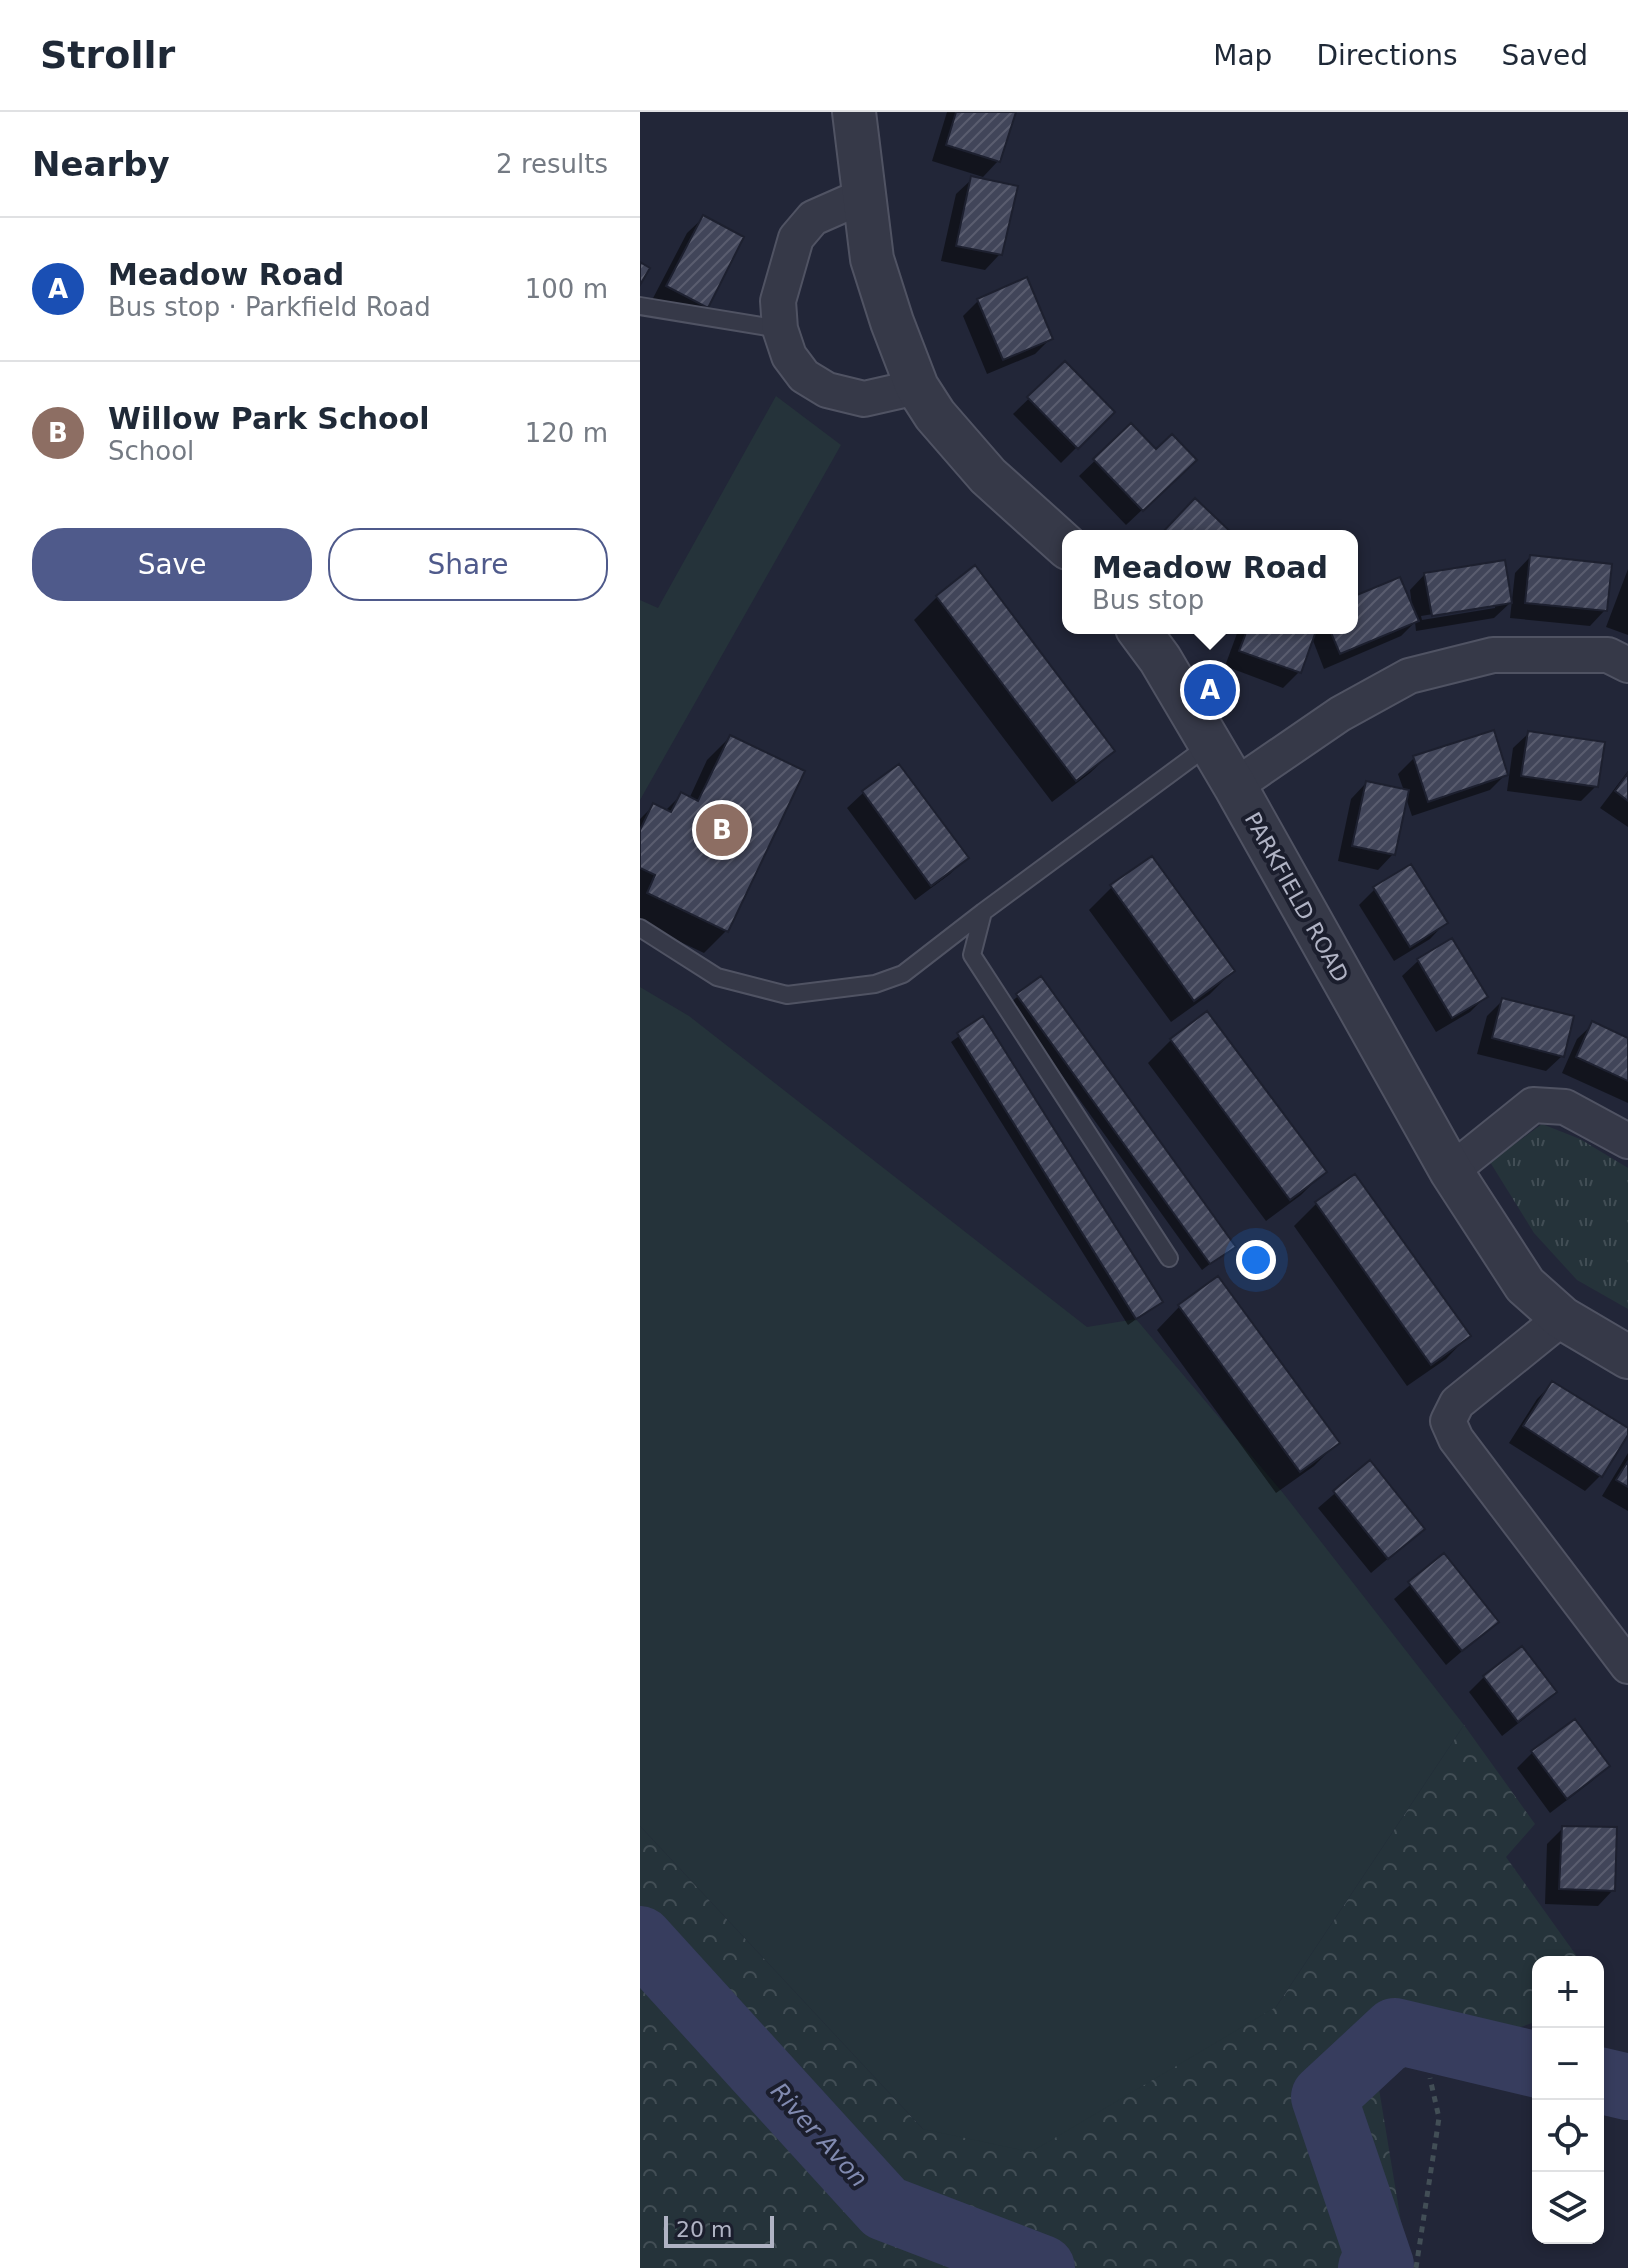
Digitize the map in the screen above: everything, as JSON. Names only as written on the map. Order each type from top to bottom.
[{"type":"street","points":[[854,112],[872,259],[917,387],[935,415],[988,476],[1062,543]]},
{"type":"street","points":[[863,196],[813,218],[796,238],[778,301],[780,329],[789,356],[804,376],[827,390],[864,399],[917,387]]},
{"type":"street","name":"PARKFIELD ROAD","points":[[1141,634],[1160,659],[1235,786],[1451,1171],[1525,1285],[1562,1318],[1628,1357]]},
{"type":"street","points":[[1235,786],[1340,714],[1409,676],[1493,655],[1608,655],[1628,665]]},
{"type":"street","points":[[1451,1171],[1533,1105],[1565,1107],[1628,1141]]},
{"type":"street","points":[[1562,1318],[1457,1403],[1448,1421],[1456,1439],[1628,1666]]},
{"type":"lane","points":[[640,306],[780,329]]},
{"type":"lane","points":[[640,928],[717,977],[787,995],[875,984],[903,974],[1210,744]]},
{"type":"lane","points":[[983,912],[972,955],[1169,1258]]},
{"type":"path","points":[[1416,2268],[1439,2118],[1430,2078]]},
{"type":"green space","points":[[776,396],[841,445],[640,800],[640,600],[658,608]]},
{"type":"green space","points":[[640,987],[689,1016],[1087,1327],[1136,1319],[1283,1493],[1464,1725],[1276,2007],[1031,2152],[923,2129],[640,1826]]},
{"type":"green space","points":[[1542,1124],[1580,1139],[1628,1168],[1628,1309],[1577,1280],[1534,1233],[1490,1162]]},
{"type":"green space","points":[[1464,1725],[1535,1824],[1506,1857],[1577,1956],[1532,1956],[1532,2023],[1377,2077],[1402,2228],[1346,2268],[640,2268],[640,1826],[923,2129],[1276,2007]]},
{"type":"building","points":[[956,112],[1016,112],[1000,162],[946,145]]},
{"type":"building","points":[[971,176],[1018,186],[1002,255],[956,246]]},
{"type":"building","points":[[703,215],[744,237],[708,308],[666,286]]},
{"type":"building","points":[[640,262],[650,268],[640,285]]},
{"type":"building","points":[[1027,277],[1053,339],[1003,360],[977,299]]},
{"type":"building","points":[[1065,361],[1115,412],[1078,449],[1027,397]]},
{"type":"building","points":[[1131,423],[1156,449],[1172,434],[1197,460],[1143,511],[1093,459]]},
{"type":"building","points":[[1195,498],[1229,530],[1165,530]]},
{"type":"building","points":[[1530,555],[1612,564],[1607,611],[1525,603]]},
{"type":"building","points":[[1505,560],[1512,603],[1432,616],[1424,573]]},
{"type":"building","points":[[975,565],[1115,751],[1076,781],[936,596]]},
{"type":"building","points":[[1400,577],[1419,621],[1340,654],[1332,634],[1358,634],[1358,594]]},
{"type":"building","points":[[1246,634],[1315,634],[1301,673],[1239,651]]},
{"type":"building","points":[[1494,730],[1508,775],[1428,802],[1413,756]]},
{"type":"building","points":[[1528,731],[1605,742],[1598,787],[1521,776]]},
{"type":"building","points":[[730,735],[805,771],[728,932],[647,893],[655,875],[640,868],[640,830],[653,803],[671,812],[681,792],[698,801]]},
{"type":"building","points":[[899,764],[969,858],[931,886],[862,791]]},
{"type":"building","points":[[1628,773],[1628,801],[1615,791]]},
{"type":"building","points":[[1366,781],[1409,790],[1395,855],[1352,846]]},
{"type":"building","points":[[1152,856],[1235,971],[1194,1001],[1110,885]]},
{"type":"building","points":[[1411,864],[1448,923],[1410,947],[1373,887]]},
{"type":"building","points":[[1452,938],[1488,997],[1452,1018],[1417,959]]},
{"type":"building","points":[[1041,976],[1236,1247],[1210,1264],[1016,994]]},
{"type":"building","points":[[1502,998],[1574,1016],[1564,1057],[1492,1038]]},
{"type":"building","points":[[1207,1011],[1327,1172],[1290,1200],[1170,1039]]},
{"type":"building","points":[[983,1016],[1163,1302],[1136,1319],[957,1033]]},
{"type":"building","points":[[1592,1021],[1628,1038],[1628,1081],[1576,1057]]},
{"type":"building","points":[[1355,1174],[1471,1336],[1431,1365],[1315,1202]]},
{"type":"building","points":[[1218,1276],[1340,1443],[1300,1472],[1178,1305]]},
{"type":"building","points":[[1552,1381],[1628,1428],[1628,1435],[1602,1477],[1523,1426]]},
{"type":"building","points":[[1370,1460],[1425,1529],[1388,1559],[1333,1491]]},
{"type":"building","points":[[1628,1461],[1628,1487],[1616,1480]]},
{"type":"building","points":[[1444,1553],[1499,1622],[1462,1651],[1408,1582]]},
{"type":"building","points":[[1522,1646],[1557,1692],[1518,1722],[1483,1676]]},
{"type":"building","points":[[1575,1719],[1610,1766],[1567,1799],[1531,1751]]},
{"type":"building","points":[[1562,1826],[1617,1827],[1615,1891],[1559,1889]]},
{"type":"waterway","name":"River Avon","points":[[640,1939],[885,2208],[1042,2268]]},
{"type":"waterway","name":"River Avon","points":[[1371,2268],[1381,2265],[1324,2097],[1395,2031],[1532,2064]]},
{"type":"waterway","name":"River Avon","points":[[1604,2081],[1628,2087]]},
{"type":"place","name":"Meadow Road","points":[[1210,690]]},
{"type":"place","name":"Willow Park School","points":[[722,830]]}]
